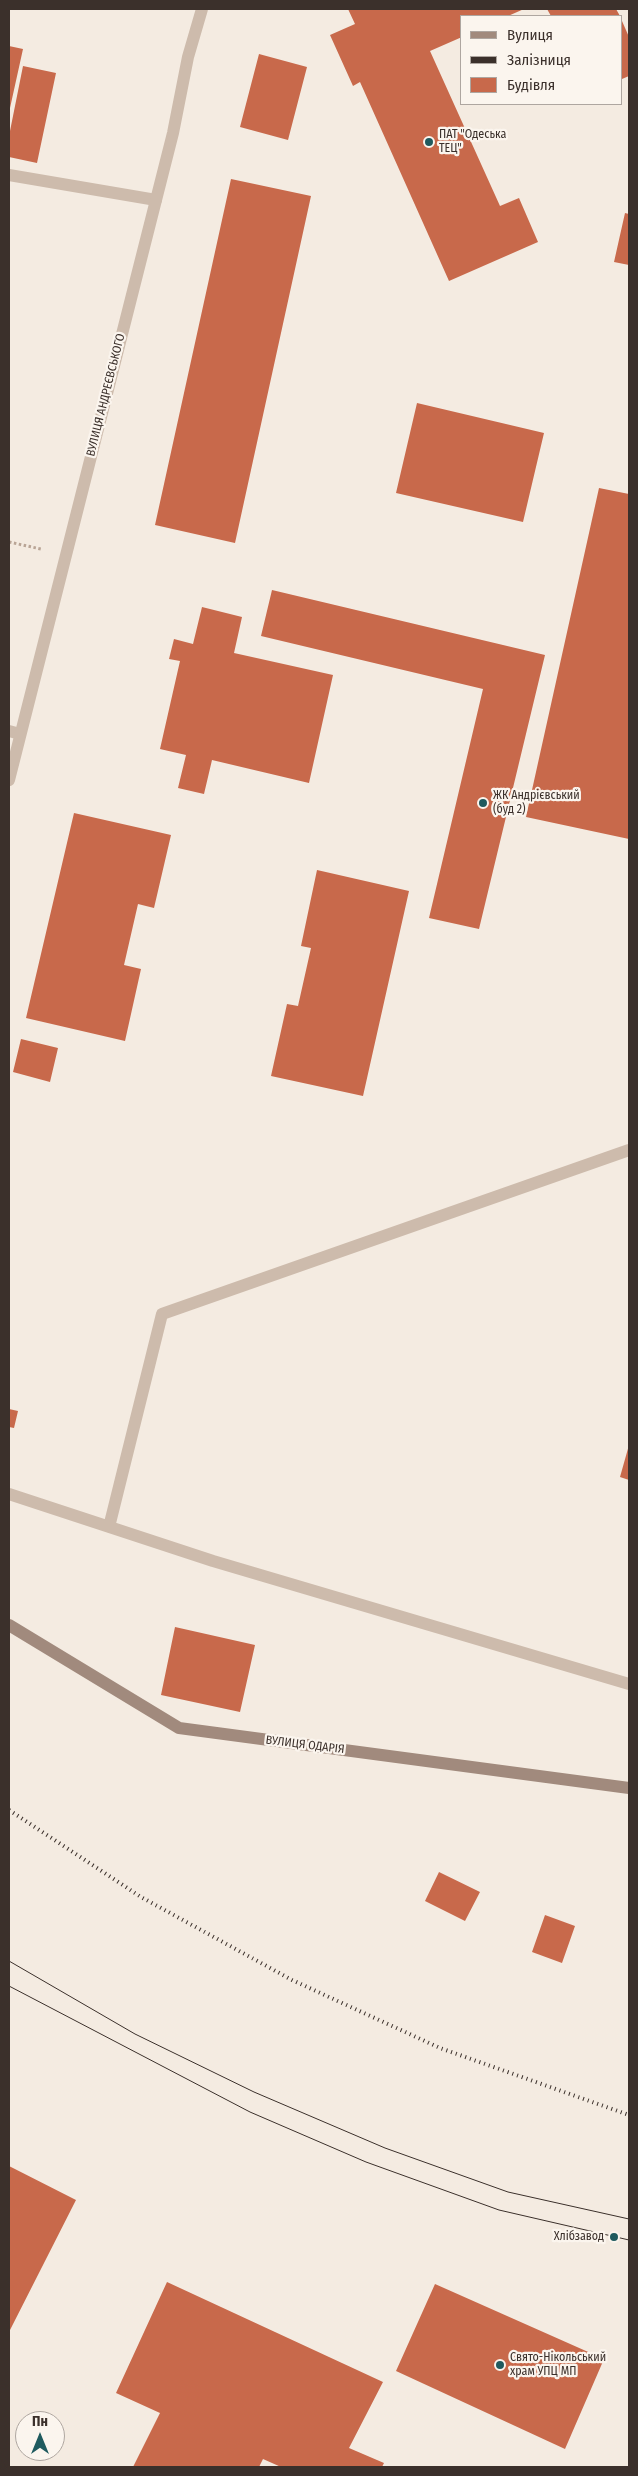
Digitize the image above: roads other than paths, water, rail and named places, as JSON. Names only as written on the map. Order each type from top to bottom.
[{"type":"street","name":"ВУЛИЦЯ АНДРЕЄВСЬКОГО","points":[[9,780],[14,732],[156,200],[173,132],[188,57],[202,9]]},
{"type":"street","points":[[9,176],[156,200]]},
{"type":"street","points":[[109,1527],[162,1314],[629,1150]]},
{"type":"street","points":[[9,1494],[213,1561],[629,1684]]},
{"type":"street","name":"ВУЛИЦЯ ОДАРІЯ","points":[[9,1625],[179,1728],[629,1788]]},
{"type":"tram line","points":[[9,1961],[135,2034],[254,2092],[385,2148],[508,2192],[629,2219]]},
{"type":"tram line","points":[[9,1986],[250,2112],[366,2162],[499,2210],[629,2240]]},
{"type":"railway","points":[[9,1810],[141,1897],[292,1980],[440,2048],[629,2115]]},
{"type":"place","name":"ПАТ \"Одеська ТЕЦ\"","points":[[429,142]]},
{"type":"place","name":"ЖК Андрієвський (буд 2)","points":[[483,803]]},
{"type":"place","name":"Хлібзавод","points":[[614,2237]]},
{"type":"place","name":"Свято-Нікольський храм УПЦ МП","points":[[500,2365]]}]
